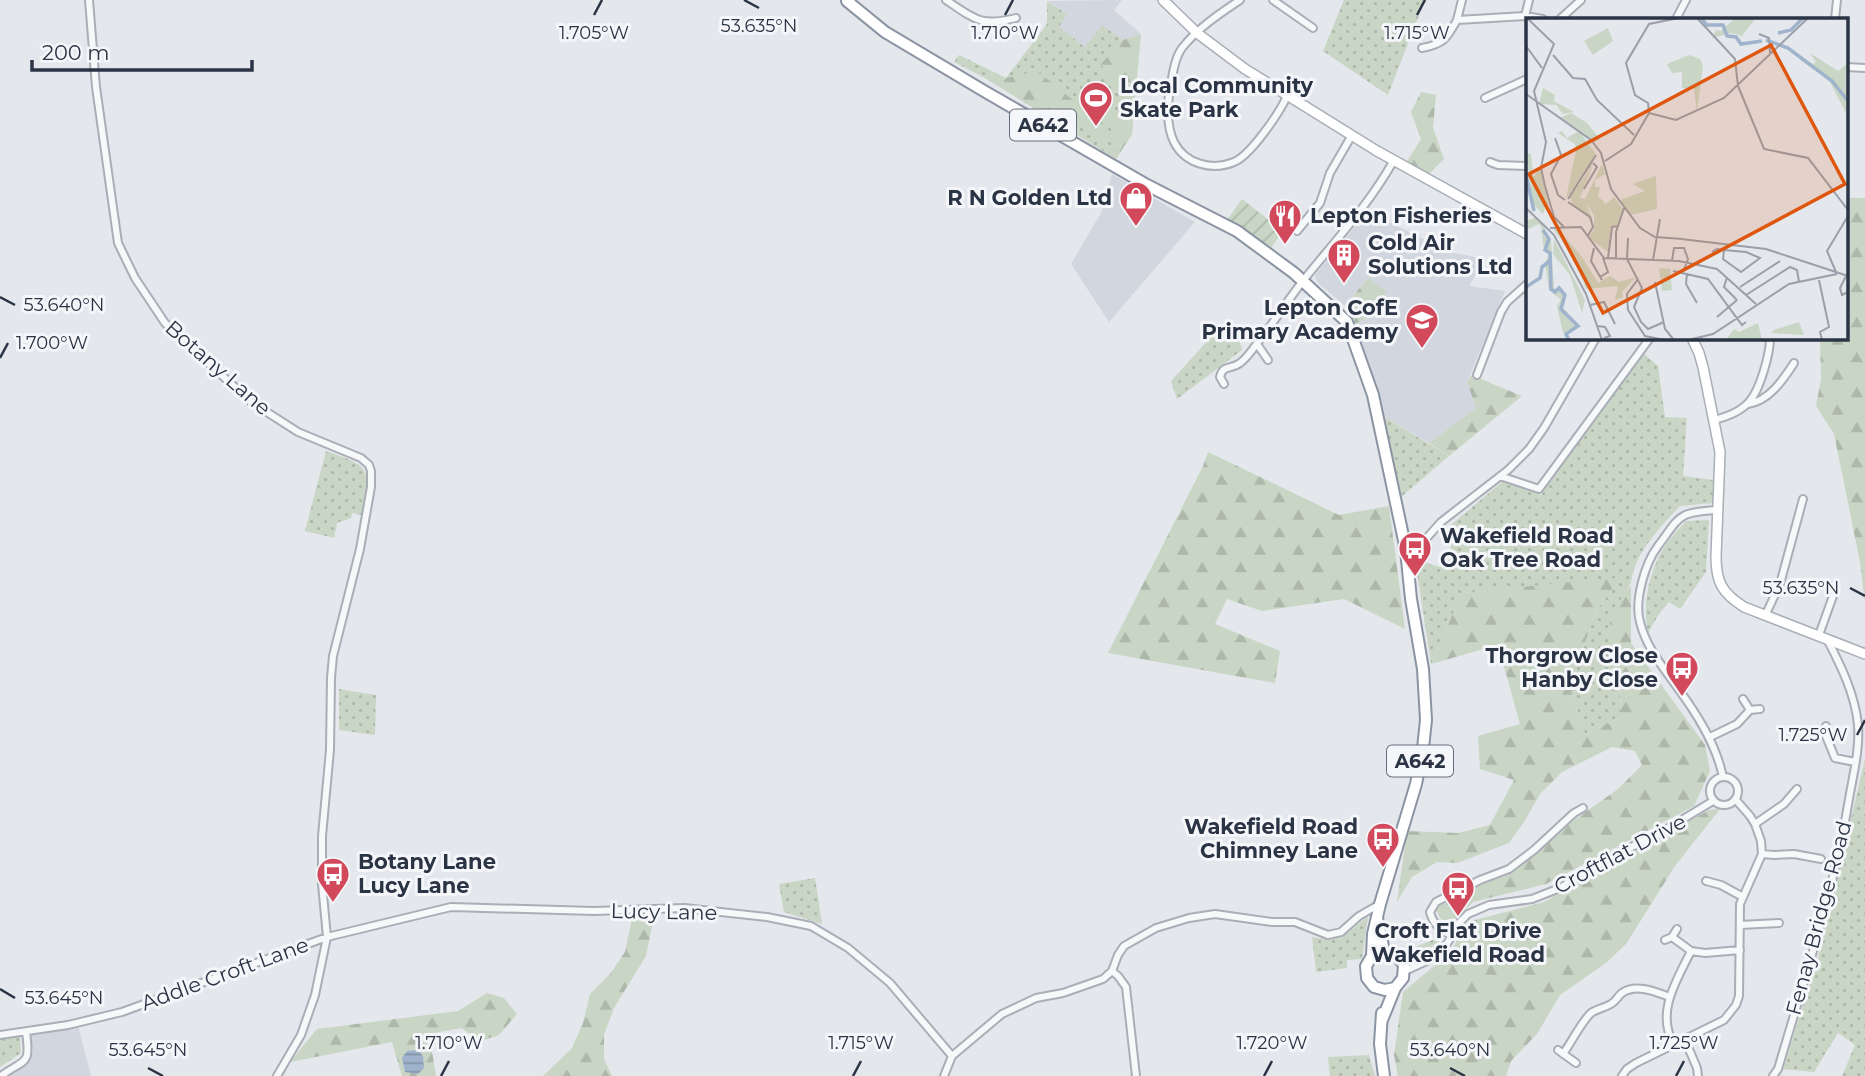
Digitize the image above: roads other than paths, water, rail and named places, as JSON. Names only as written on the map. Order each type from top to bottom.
[{"type":"highway","name":"A642","points":[[847,0],[995,97],[1147,185],[1236,231],[1299,277],[1347,322],[1373,395],[1406,550],[1405,563],[1423,669],[1426,720],[1416,784],[1380,904],[1373,934],[1372,956],[1366,966],[1367,978],[1379,989],[1382,999],[1380,1044],[1384,1076]]},
{"type":"highway","points":[[1377,918],[1384,951]]},
{"type":"highway","points":[[1372,956],[1384,951],[1394,953],[1401,959],[1405,971]]},
{"type":"highway","name":"A642","points":[[1382,1020],[1405,971]]},
{"type":"highway","points":[[1379,989],[1395,988]]},
{"type":"street","name":"Botany Lane","points":[[89,0],[96,87],[118,243],[135,278],[165,323],[251,402],[298,432],[360,458],[369,465],[371,471],[371,487],[360,549],[333,656],[330,750],[322,836],[322,884],[327,937]]},
{"type":"street","points":[[946,0],[975,18],[987,22],[997,23],[1016,18]]},
{"type":"street","points":[[1163,0],[1197,33],[1245,69],[1377,151],[1526,233]]},
{"type":"street","points":[[1240,0],[1205,24],[1181,50],[1176,60],[1169,91],[1169,121],[1175,145],[1195,163],[1208,167],[1221,166],[1238,159],[1274,119],[1287,96]]},
{"type":"street","points":[[1273,0],[1313,28]]},
{"type":"street","points":[[1422,48],[1443,42],[1457,20],[1462,0]]},
{"type":"street","points":[[1525,16],[1530,0]]},
{"type":"street","points":[[1561,18],[1581,0]]},
{"type":"street","points":[[1677,18],[1686,0]]},
{"type":"street","points":[[1835,18],[1837,0]]},
{"type":"street","points":[[1457,20],[1525,16],[1537,18]]},
{"type":"street","points":[[1485,98],[1526,79]]},
{"type":"street","points":[[1297,231],[1320,203],[1330,173],[1352,135]]},
{"type":"street","points":[[1224,384],[1220,377],[1224,368],[1240,363],[1257,344],[1299,277],[1370,199],[1394,160]]},
{"type":"street","points":[[1490,162],[1498,165],[1526,166]]},
{"type":"street","points":[[1477,375],[1501,312],[1507,302],[1526,285]]},
{"type":"street","points":[[1405,563],[1441,522],[1500,476],[1529,449],[1595,340]]},
{"type":"street","points":[[1500,476],[1539,489],[1649,340]]},
{"type":"street","points":[[1693,340],[1703,367],[1720,452],[1716,572],[1718,582],[1735,602],[1865,654]]},
{"type":"street","points":[[1748,404],[1770,352],[1770,340]]},
{"type":"street","points":[[1257,344],[1268,359]]},
{"type":"street","points":[[1714,420],[1724,418],[1763,398],[1786,376],[1794,363]]},
{"type":"street","points":[[1765,616],[1780,584],[1803,499]]},
{"type":"street","points":[[1718,510],[1682,515],[1653,552],[1644,575],[1639,621],[1652,652],[1710,737],[1723,777]]},
{"type":"street","points":[[1822,636],[1833,596]]},
{"type":"street","name":"Fenay Bridge Road","points":[[1773,1076],[1778,1069],[1833,878],[1855,762],[1858,729],[1845,674],[1822,636]]},
{"type":"street","points":[[1743,699],[1750,710]]},
{"type":"street","points":[[1710,737],[1737,724],[1750,710],[1760,709]]},
{"type":"street","points":[[1826,726],[1826,736],[1835,758],[1855,762]]},
{"type":"street","points":[[1817,739],[1826,736]]},
{"type":"street","points":[[1622,1076],[1636,1063],[1724,1020],[1736,1005],[1739,996],[1740,904],[1762,854],[1761,841],[1751,816],[1736,800],[1739,791],[1736,782],[1728,777],[1715,780],[1710,788],[1713,801]]},
{"type":"street","points":[[1755,824],[1784,804],[1797,789]]},
{"type":"street","name":"Croftflat Drive","points":[[1405,971],[1433,958],[1441,951],[1458,924],[1468,914],[1489,905],[1548,893],[1614,855],[1655,836],[1713,801],[1725,806],[1736,800]]},
{"type":"street","points":[[1568,805],[1574,813]]},
{"type":"street","name":"Croftflat Drive","points":[[1451,935],[1432,921],[1430,912],[1436,902],[1509,869],[1583,808]]},
{"type":"street","points":[[1762,854],[1794,854],[1821,859]]},
{"type":"street","points":[[1706,881],[1743,897]]},
{"type":"street","points":[[944,1076],[952,1056],[1002,1014],[1036,998],[1094,983],[1112,971],[1124,946],[1156,928],[1189,918],[1216,914],[1272,922],[1295,922],[1328,935],[1341,932],[1359,916],[1380,904]]},
{"type":"street","name":"Lucy Lane","points":[[327,937],[451,907],[594,911],[684,908],[767,917],[811,926],[848,948],[890,983],[952,1056]]},
{"type":"street","points":[[1740,925],[1779,923]]},
{"type":"street","points":[[1677,929],[1669,938],[1691,951],[1705,953],[1740,950]]},
{"type":"street","name":"Addle Croft Lane","points":[[0,1035],[68,1025],[122,1012],[327,937]]},
{"type":"street","points":[[277,1076],[301,1035],[315,995],[327,937]]},
{"type":"street","points":[[1674,1044],[1666,1023],[1667,1010],[1670,997],[1691,951]]},
{"type":"street","points":[[1401,959],[1424,960]]},
{"type":"street","points":[[1112,971],[1126,987],[1136,1076]]},
{"type":"street","points":[[1576,1063],[1561,1052],[1593,1011],[1608,1006],[1623,992],[1636,989],[1646,989],[1670,997]]},
{"type":"street","points":[[1,1076],[27,1058],[29,1052],[26,1032]]},
{"type":"street","points":[[1685,1040],[1698,1068],[1698,1076]]},
{"type":"water","points":[[418,1050],[423,1056],[424,1068],[418,1074],[405,1072],[402,1058],[407,1051]]},
{"type":"place","name":"Local Community Skate Park","points":[[1096,128]]},
{"type":"place","name":"R N Golden Ltd","points":[[1136,228]]},
{"type":"place","name":"Lepton Fisheries","points":[[1285,246]]},
{"type":"place","name":"Cold Air Solutions Ltd","points":[[1344,285]]},
{"type":"place","name":"Lepton CofE Primary Academy","points":[[1422,350]]},
{"type":"place","name":"Wakefield Road Oak Tree Road","points":[[1415,578]]},
{"type":"place","name":"Thorgrow Close Hanby Close","points":[[1682,698]]},
{"type":"place","name":"Wakefield Road Chimney Lane","points":[[1383,869]]},
{"type":"place","name":"Botany Lane Lucy Lane","points":[[333,904]]},
{"type":"place","name":"Croft Flat Drive Wakefield Road","points":[[1458,918]]}]
